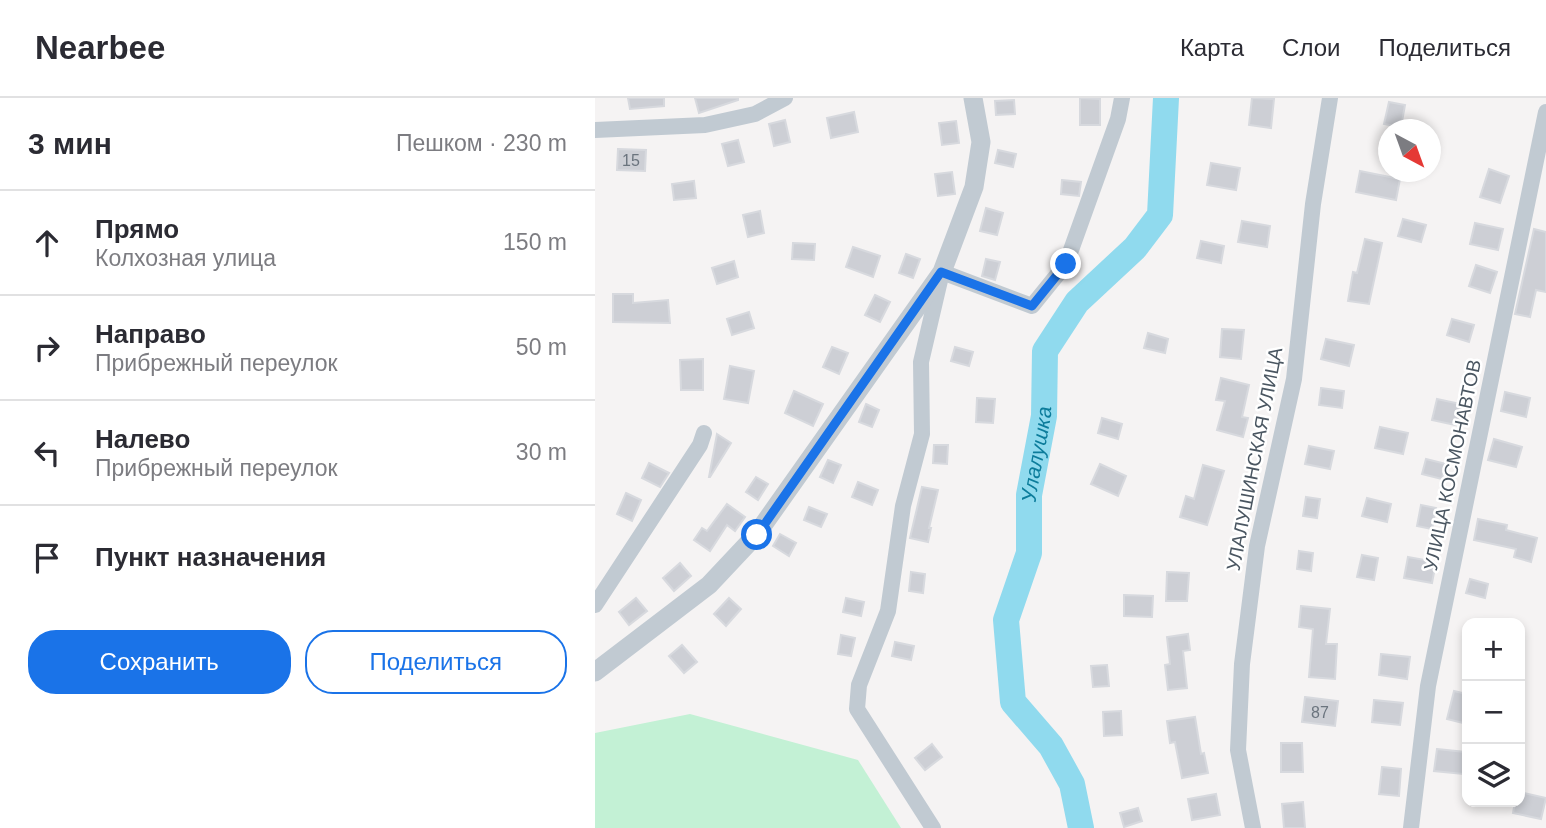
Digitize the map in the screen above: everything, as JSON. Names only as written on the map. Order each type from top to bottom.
[{"type":"street","points":[[595,130],[705,125],[755,114],[785,98]]},
{"type":"street","points":[[933,828],[857,709],[859,685],[888,611],[903,506],[922,434],[921,362],[941,272],[974,187],[981,142],[973,98]]},
{"type":"street","points":[[941,272],[1032,306],[1066,264],[1118,119],[1122,98]]},
{"type":"street","name":"УЛАЛУШИНСКАЯ УЛИЦА","points":[[1253,828],[1238,750],[1242,664],[1257,546],[1294,379],[1314,204],[1330,98]]},
{"type":"street","name":"УЛИЦА КОСМОНАВТОВ","points":[[1411,828],[1428,685],[1546,112]]},
{"type":"street","points":[[595,672],[709,585],[757,535],[941,272]]},
{"type":"street","points":[[595,605],[700,445],[705,433]]},
{"type":"green space","points":[[690,714],[858,760],[901,828],[595,828],[595,733]]},
{"type":"building","points":[[628,98],[664,98],[664,106],[630,109]]},
{"type":"building","points":[[695,98],[738,98],[738,100],[699,113]]},
{"type":"building","points":[[1080,98],[1100,99],[1100,125],[1080,125]]},
{"type":"building","points":[[1252,98],[1274,99],[1271,128],[1249,125]]},
{"type":"building","points":[[1014,100],[1015,114],[996,115],[995,101]]},
{"type":"building","points":[[1389,102],[1405,105],[1402,119],[1385,119]]},
{"type":"building","points":[[854,112],[858,132],[831,138],[827,118]]},
{"type":"building","points":[[785,120],[790,142],[774,146],[769,124]]},
{"type":"building","points":[[956,121],[959,143],[942,145],[939,123]]},
{"type":"building","points":[[738,140],[744,162],[728,166],[722,144]]},
{"type":"building","points":[[618,149],[646,150],[645,171],[617,170]]},
{"type":"building","points":[[998,150],[1016,154],[1013,167],[995,163]]},
{"type":"building","points":[[1211,163],[1240,168],[1236,190],[1207,185]]},
{"type":"building","points":[[1489,169],[1509,176],[1500,203],[1480,197]]},
{"type":"building","points":[[1360,171],[1378,175],[1378,182],[1399,182],[1396,200],[1356,192]]},
{"type":"building","points":[[952,172],[955,194],[938,196],[935,174]]},
{"type":"building","points":[[1062,180],[1081,182],[1079,196],[1061,194]]},
{"type":"building","points":[[694,181],[696,198],[674,200],[672,184]]},
{"type":"building","points":[[986,208],[1003,213],[997,235],[980,231]]},
{"type":"building","points":[[760,211],[764,233],[748,237],[743,215]]},
{"type":"building","points":[[1403,219],[1426,225],[1421,242],[1398,236]]},
{"type":"building","points":[[1242,221],[1270,226],[1267,247],[1238,242]]},
{"type":"building","points":[[1475,223],[1503,229],[1498,250],[1470,244]]},
{"type":"building","points":[[1534,229],[1546,232],[1546,292],[1536,290],[1530,317],[1515,314]]},
{"type":"building","points":[[1365,239],[1382,243],[1369,304],[1348,301],[1353,272],[1357,273]]},
{"type":"building","points":[[1201,241],[1224,246],[1221,263],[1197,258]]},
{"type":"building","points":[[793,243],[815,244],[814,260],[792,259]]},
{"type":"building","points":[[853,247],[880,256],[873,277],[846,267]]},
{"type":"building","points":[[906,254],[920,259],[913,278],[899,273]]},
{"type":"building","points":[[986,259],[1000,262],[995,280],[982,276]]},
{"type":"building","points":[[734,261],[738,277],[717,284],[712,268]]},
{"type":"building","points":[[1476,265],[1497,272],[1490,293],[1469,286]]},
{"type":"building","points":[[613,294],[633,294],[633,303],[668,300],[670,323],[613,322]]},
{"type":"building","points":[[875,295],[890,302],[880,322],[865,315]]},
{"type":"building","points":[[749,312],[754,328],[732,335],[727,319]]},
{"type":"building","points":[[1452,319],[1474,325],[1469,342],[1447,335]]},
{"type":"building","points":[[1222,329],[1244,330],[1241,359],[1220,357]]},
{"type":"building","points":[[1148,333],[1168,339],[1165,353],[1144,348]]},
{"type":"building","points":[[1326,339],[1354,345],[1349,366],[1321,359]]},
{"type":"building","points":[[832,347],[848,353],[839,374],[823,367]]},
{"type":"building","points":[[955,347],[973,352],[969,366],[951,361]]},
{"type":"building","points":[[703,359],[703,390],[681,390],[680,360]]},
{"type":"building","points":[[730,366],[754,371],[748,403],[724,399]]},
{"type":"building","points":[[1221,378],[1249,385],[1242,417],[1248,418],[1243,437],[1217,430],[1225,401],[1216,400]]},
{"type":"building","points":[[1321,388],[1344,391],[1342,408],[1319,405]]},
{"type":"building","points":[[794,391],[823,404],[813,426],[785,413]]},
{"type":"building","points":[[1505,392],[1530,398],[1526,417],[1501,411]]},
{"type":"building","points":[[977,398],[995,399],[993,423],[976,422]]},
{"type":"building","points":[[1437,399],[1465,405],[1460,426],[1432,420]]},
{"type":"building","points":[[866,404],[879,410],[872,427],[859,422]]},
{"type":"building","points":[[1102,418],[1122,424],[1118,439],[1098,433]]},
{"type":"building","points":[[1380,427],[1408,433],[1403,454],[1375,448]]},
{"type":"building","points":[[717,434],[731,443],[709,477]]},
{"type":"building","points":[[1494,439],[1522,447],[1516,467],[1488,460]]},
{"type":"building","points":[[934,445],[948,445],[947,464],[933,463]]},
{"type":"building","points":[[1309,446],[1334,451],[1330,469],[1305,464]]},
{"type":"building","points":[[1426,459],[1446,464],[1442,479],[1422,474]]},
{"type":"building","points":[[828,460],[841,465],[833,483],[820,477]]},
{"type":"building","points":[[649,463],[669,473],[660,487],[642,478]]},
{"type":"building","points":[[1100,464],[1126,476],[1118,496],[1091,484]]},
{"type":"building","points":[[1203,465],[1224,471],[1207,525],[1180,517],[1186,496],[1194,499]]},
{"type":"building","points":[[756,477],[768,484],[758,500],[746,492]]},
{"type":"building","points":[[858,482],[878,490],[872,505],[852,497]]},
{"type":"building","points":[[922,487],[938,490],[928,542],[910,538]]},
{"type":"building","points":[[626,493],[641,500],[632,521],[617,514]]},
{"type":"building","points":[[1306,497],[1320,499],[1317,518],[1303,516]]},
{"type":"building","points":[[1367,498],[1391,504],[1387,522],[1362,516]]},
{"type":"building","points":[[727,504],[745,517],[735,531],[727,525],[710,551],[694,540],[702,528],[707,531]]},
{"type":"building","points":[[1421,505],[1436,508],[1432,529],[1417,526]]},
{"type":"building","points":[[809,507],[827,514],[821,527],[804,520]]},
{"type":"building","points":[[1478,519],[1507,525],[1506,530],[1537,538],[1531,562],[1514,557],[1516,549],[1474,540]]},
{"type":"building","points":[[780,534],[796,543],[789,556],[773,546]]},
{"type":"building","points":[[1299,551],[1313,553],[1311,571],[1297,569]]},
{"type":"building","points":[[1362,555],[1378,558],[1374,580],[1357,577]]},
{"type":"building","points":[[1408,557],[1436,562],[1432,583],[1404,578]]},
{"type":"building","points":[[680,563],[691,576],[674,591],[663,578]]},
{"type":"building","points":[[911,572],[925,574],[923,593],[909,591]]},
{"type":"building","points":[[1167,572],[1189,573],[1187,601],[1166,601]]},
{"type":"building","points":[[1470,579],[1488,584],[1485,598],[1466,593]]},
{"type":"building","points":[[1124,595],[1153,596],[1152,617],[1124,616]]},
{"type":"building","points":[[636,598],[647,611],[629,625],[619,612]]},
{"type":"building","points":[[729,598],[741,609],[726,626],[714,614]]},
{"type":"building","points":[[846,598],[864,602],[861,616],[843,612]]},
{"type":"building","points":[[1301,606],[1330,609],[1326,644],[1337,644],[1335,679],[1309,677],[1313,629],[1299,627]]},
{"type":"building","points":[[1188,634],[1190,650],[1183,651],[1187,688],[1168,690],[1165,665],[1170,664],[1167,637]]},
{"type":"building","points":[[841,635],[855,638],[851,656],[838,654]]},
{"type":"building","points":[[895,642],[914,646],[911,660],[892,656]]},
{"type":"building","points":[[682,645],[697,662],[684,673],[669,656]]},
{"type":"building","points":[[1381,654],[1410,657],[1407,679],[1379,675]]},
{"type":"building","points":[[1107,665],[1109,686],[1093,687],[1091,666]]},
{"type":"building","points":[[1454,691],[1462,693],[1462,723],[1447,719]]},
{"type":"building","points":[[1305,697],[1338,701],[1335,726],[1302,722]]},
{"type":"building","points":[[1374,700],[1403,703],[1400,725],[1372,722]]},
{"type":"building","points":[[1121,711],[1122,735],[1104,736],[1103,712]]},
{"type":"building","points":[[1195,717],[1201,754],[1204,753],[1208,773],[1182,778],[1175,742],[1170,743],[1167,721]]},
{"type":"building","points":[[1281,743],[1302,743],[1303,772],[1281,772]]},
{"type":"building","points":[[932,744],[942,757],[925,770],[915,758]]},
{"type":"building","points":[[1437,749],[1462,752],[1462,774],[1434,771]]},
{"type":"building","points":[[1382,767],[1401,769],[1399,796],[1379,794]]},
{"type":"building","points":[[1525,793],[1546,798],[1541,819],[1513,813],[1514,807],[1525,807]]},
{"type":"building","points":[[1216,794],[1220,815],[1192,820],[1188,799]]},
{"type":"building","points":[[1303,802],[1305,828],[1284,828],[1282,804]]},
{"type":"building","points":[[1138,808],[1142,821],[1124,827],[1120,813]]},
{"type":"waterway","name":"Улалушка","points":[[1081,828],[1072,784],[1051,746],[1013,702],[1006,620],[1029,553],[1029,495],[1044,416],[1045,351],[1077,302],[1135,248],[1160,215],[1166,98]]},
{"type":"route","points":[[757,535],[941,272],[1032,306],[1066,264]]}]
